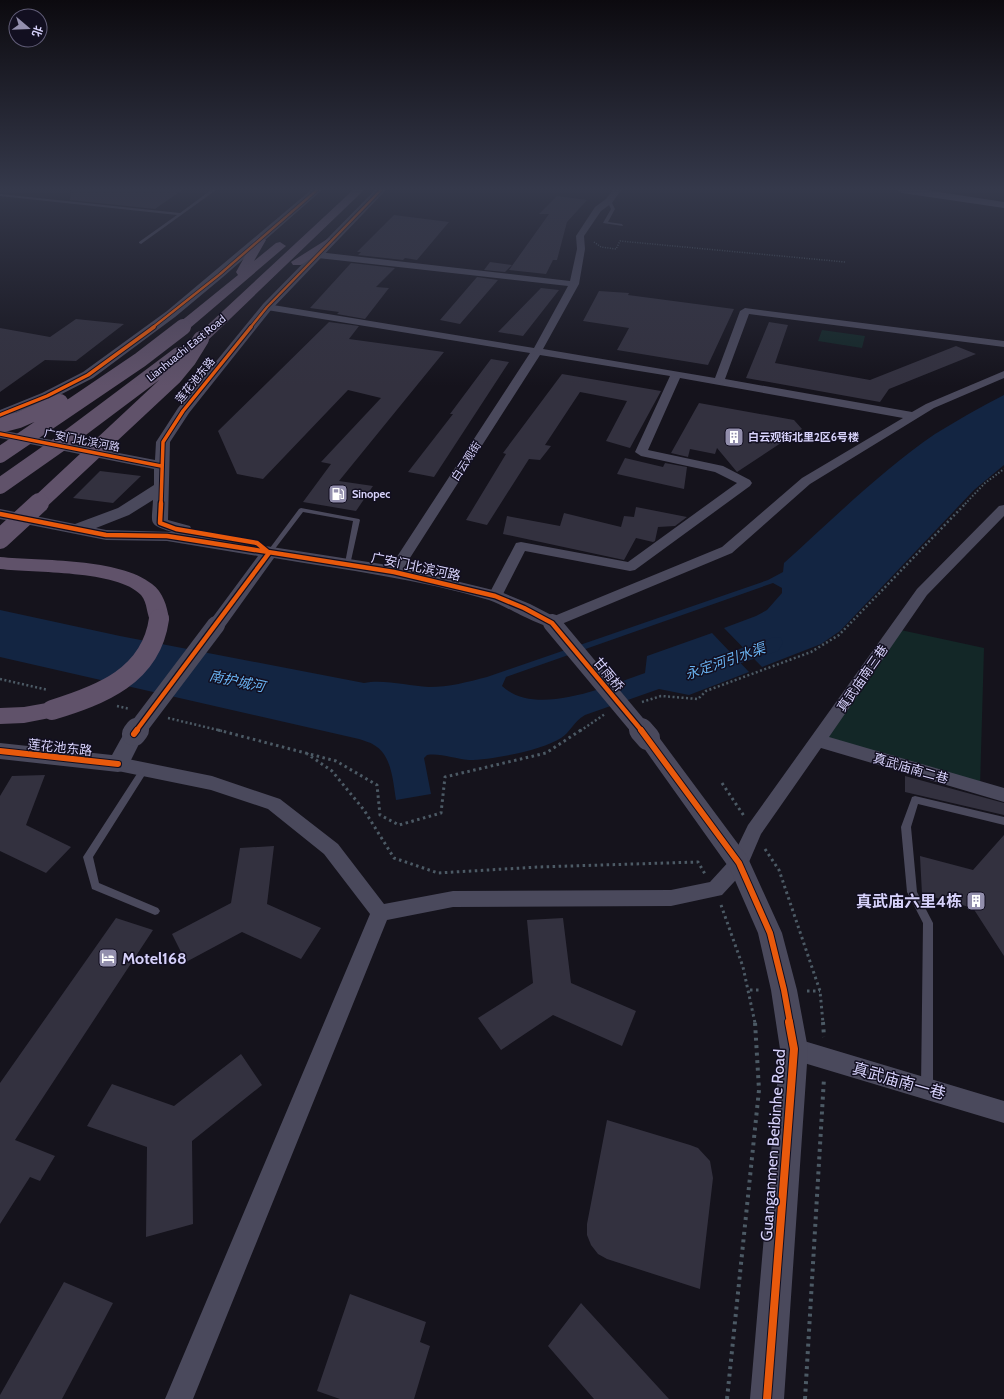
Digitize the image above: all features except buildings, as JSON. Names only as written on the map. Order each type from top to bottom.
[{"type":"highway","points":[[235,284],[251,255]]},
{"type":"highway","name":"Lianhuachi East Road","points":[[0,455],[140,360],[185,325],[269,255]]},
{"type":"highway","name":"Lianhuachi East Road","points":[[0,486],[67,439],[206,334],[291,255]]},
{"type":"highway","points":[[259,286],[308,255]]},
{"type":"highway","points":[[0,539],[174,376],[188,360],[206,334]]},
{"type":"highway","points":[[0,425],[19,420],[104,384]]},
{"type":"highway","points":[[0,563],[101,571],[128,577],[145,587],[155,600],[159,619],[155,639],[146,656],[134,670],[104,692],[80,702],[54,701],[24,715],[0,716]]},
{"type":"street","points":[[0,415],[47,396],[88,375],[171,314],[242,255]]},
{"type":"street","name":"莲花池东路","points":[[269,553],[257,543],[176,529],[160,523],[163,442],[183,411],[267,307],[318,255]]},
{"type":"street","points":[[321,255],[574,284]]},
{"type":"street","name":"白云观街","points":[[394,572],[537,351],[574,284],[580,255]]},
{"type":"street","points":[[267,307],[719,381],[913,416]]},
{"type":"street","points":[[719,381],[745,311],[1004,344]]},
{"type":"street","points":[[495,596],[522,546],[630,567],[746,483],[719,469],[641,452],[676,374]]},
{"type":"street","points":[[552,623],[728,550],[806,480],[930,406],[1004,374]]},
{"type":"street","name":"广安门北滨河路","points":[[0,434],[161,466]]},
{"type":"street","points":[[75,529],[107,520],[138,504],[161,487]]},
{"type":"street","name":"真武庙南三巷","points":[[715,890],[739,863],[754,830],[922,592],[1004,509]]},
{"type":"street","points":[[0,514],[106,534],[167,536],[269,553],[134,734],[118,764],[145,768],[212,783],[274,804],[331,849],[380,913]]},
{"type":"street","name":"广安门北滨河路","points":[[269,553],[348,563],[394,572],[495,596],[524,608],[552,623]]},
{"type":"street","name":"甘雨桥","points":[[552,623],[648,738]]},
{"type":"street","name":"Guanganmen Beibinhe Road","points":[[648,738],[739,863],[770,933],[784,990],[794,1049],[767,1399]]},
{"type":"street","name":"真武庙南二巷","points":[[817,740],[1004,794]]},
{"type":"street","name":"莲花池东路","points":[[0,752],[118,764]]},
{"type":"street","points":[[380,913],[454,899],[671,898],[715,890]]},
{"type":"street","points":[[179,1399],[380,913]]},
{"type":"street","name":"真武庙南一巷","points":[[794,1049],[1004,1112]]},
{"type":"lane","points":[[269,553],[301,510],[357,520],[348,563]]},
{"type":"lane","points":[[145,768],[88,856],[95,886],[155,912]]},
{"type":"lane","points":[[928,1089],[928,923],[912,892],[906,827],[915,800],[1004,821]]},
{"type":"path","points":[[773,255],[845,262]]},
{"type":"path","points":[[640,702],[661,696],[698,699],[706,691],[811,652],[839,635],[985,482],[1004,469]]},
{"type":"path","points":[[0,679],[54,701]]},
{"type":"path","points":[[116,706],[131,710]]},
{"type":"path","points":[[162,716],[336,761],[377,785],[380,815],[399,825],[441,813],[445,777],[546,754],[606,713]]},
{"type":"path","points":[[303,752],[332,771],[364,810],[394,858],[438,873],[538,867],[698,862],[715,890],[732,930],[750,990],[757,1043],[759,1090],[727,1399]]},
{"type":"green space","points":[[822,330],[865,336],[862,348],[818,341]]},
{"type":"green space","points":[[896,629],[984,648],[980,788],[817,740]]},
{"type":"water","name":"南护城河","points":[[1004,395],[1004,465],[974,490],[840,631],[821,644],[762,667],[724,628],[756,616],[767,610],[782,593],[782,588],[773,583],[506,677],[502,686],[516,695],[533,699],[552,699],[572,696],[592,691],[645,673],[647,656],[712,633],[749,672],[689,695],[659,689],[585,715],[577,721],[561,738],[517,754],[479,760],[427,755],[424,758],[431,794],[396,800],[391,770],[385,755],[380,749],[369,742],[0,657],[0,610],[120,636],[364,683],[380,682],[436,687],[480,679],[768,580],[783,572],[784,563],[858,496],[915,448],[935,434]]},
{"type":"waterway","name":"永定河引水渠","points":[[711,666],[771,646],[774,643]]},
{"type":"cycle path","points":[[0,415],[47,396],[88,375],[171,314],[242,255]]},
{"type":"cycle path","points":[[268,552],[257,543],[176,529],[160,523],[163,442],[183,411],[267,307],[317,255]]},
{"type":"cycle path","points":[[0,434],[161,466]]},
{"type":"cycle path","points":[[0,514],[106,535],[167,536],[394,572],[495,596],[524,608],[552,623],[648,738],[739,863],[770,933],[784,990],[794,1049],[767,1399]]},
{"type":"cycle path","points":[[134,734],[269,553]]},
{"type":"cycle path","points":[[0,751],[118,764]]},
{"type":"place","name":"白云观街北里2区6号楼","points":[[734,437]]},
{"type":"place","name":"Sinopec","points":[[338,494]]},
{"type":"place","name":"真武庙六里4栋","points":[[976,901]]},
{"type":"place","name":"Motel168","points":[[108,958]]}]
